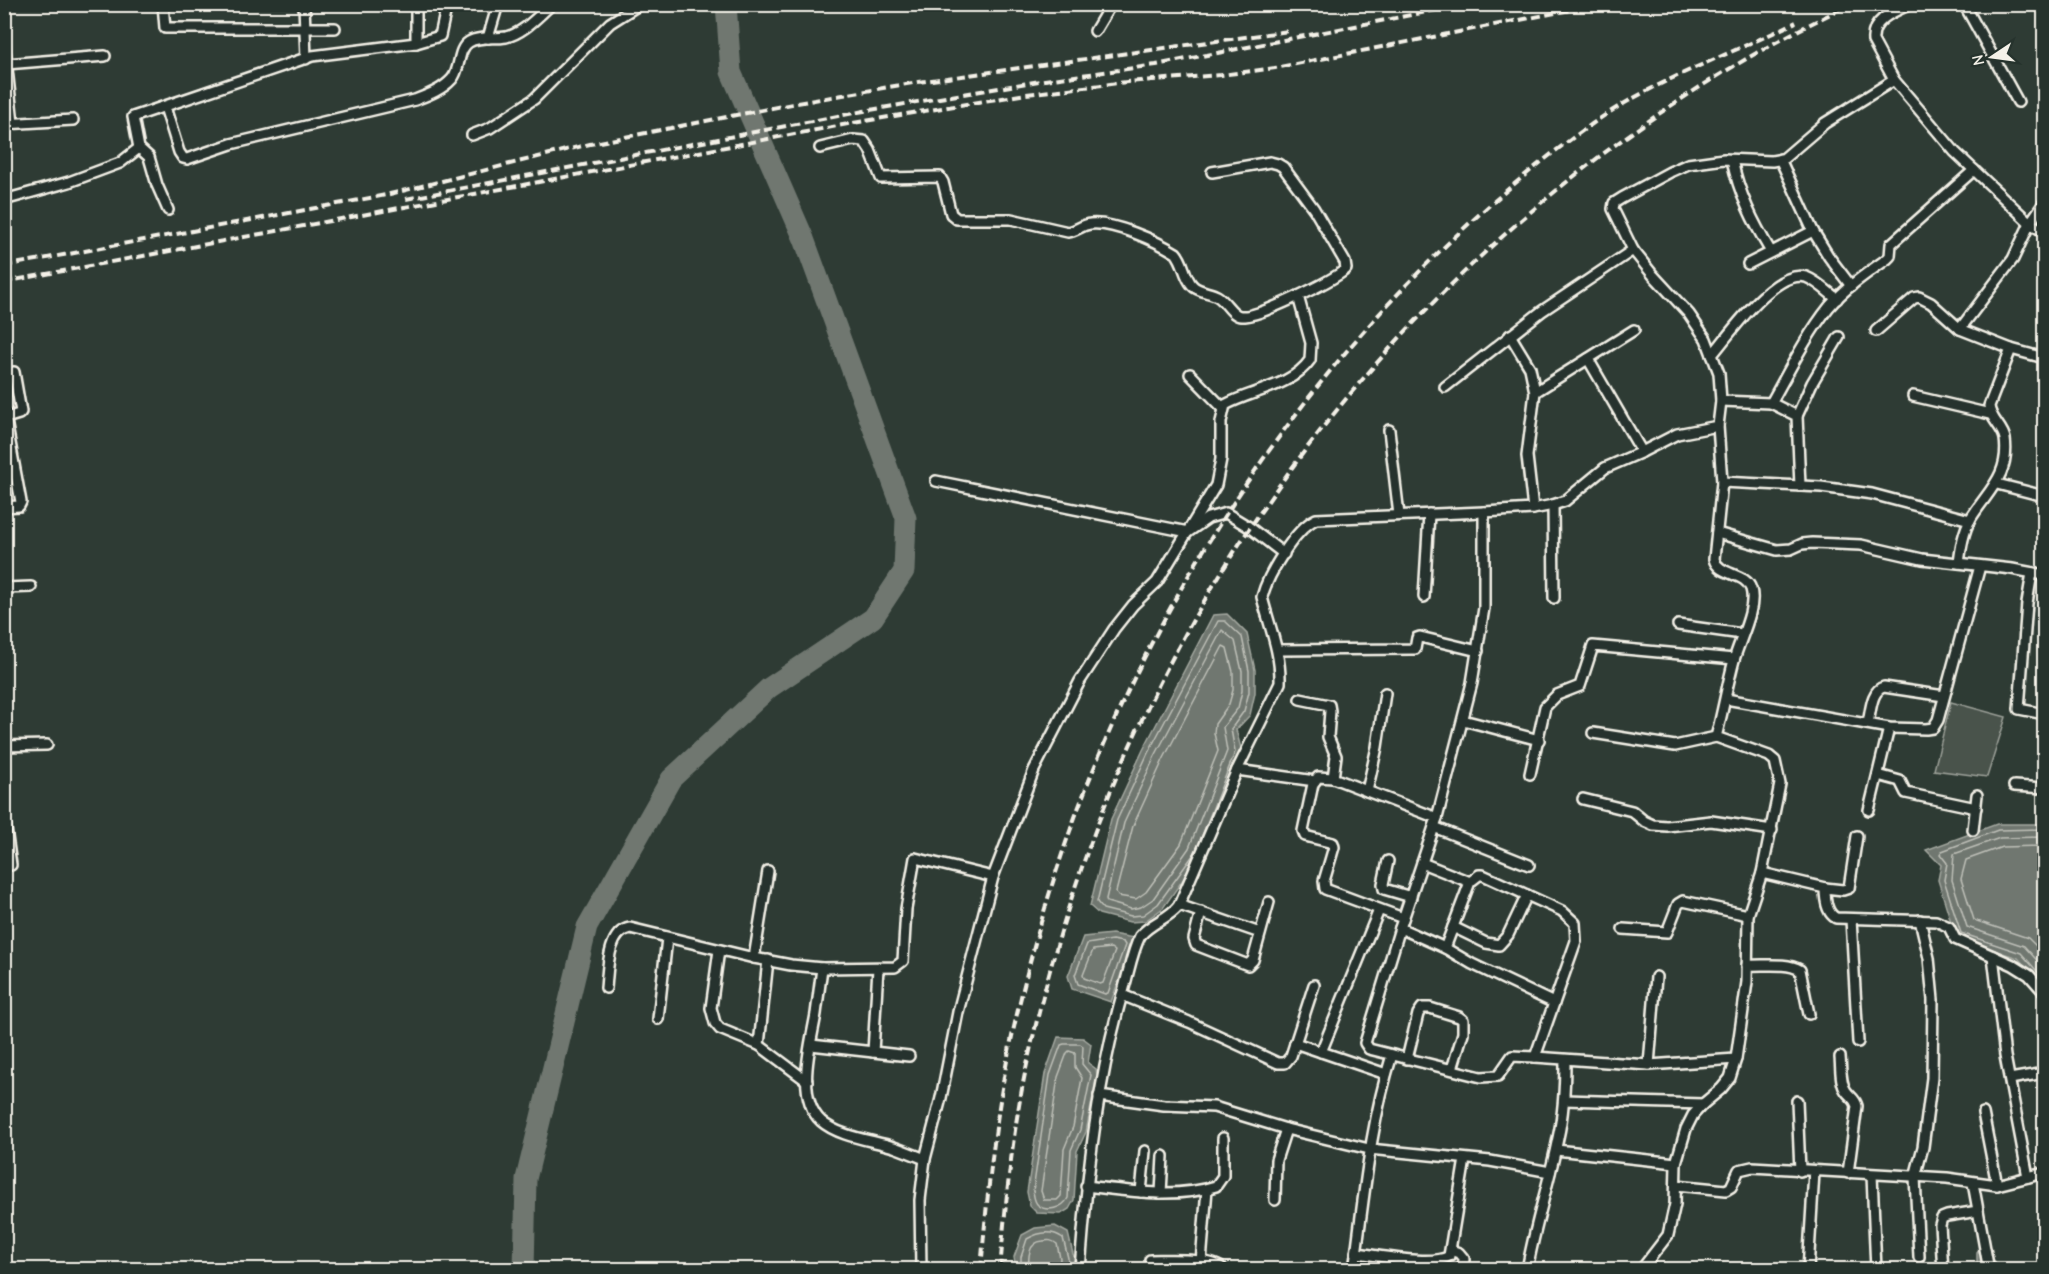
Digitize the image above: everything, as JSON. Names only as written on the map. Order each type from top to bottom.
[{"type":"street","points":[[163,4],[165,28],[335,28]]},
{"type":"street","points":[[304,4],[306,58]]},
{"type":"street","points":[[416,4],[416,43]]},
{"type":"street","points":[[168,210],[157,185],[149,157],[139,148],[134,117],[306,58],[416,43],[440,36],[447,4]]},
{"type":"street","points":[[488,38],[498,4]]},
{"type":"street","points":[[165,107],[179,152],[183,158],[187,159],[231,144],[416,100],[438,90],[452,79],[460,64],[463,47],[468,42],[507,37],[522,30],[552,4]]},
{"type":"street","points":[[472,135],[490,128],[534,99],[610,23],[640,4]]},
{"type":"street","points":[[1095,31],[1112,4]]},
{"type":"street","points":[[1911,4],[1879,21],[1872,34],[1894,80],[1955,152],[2030,223],[2044,232]]},
{"type":"street","points":[[1964,4],[2018,102]]},
{"type":"street","points":[[4,42],[9,123],[73,120]]},
{"type":"street","points":[[6,64],[105,57]]},
{"type":"street","points":[[1716,737],[1734,659],[1752,601],[1751,587],[1746,581],[1715,564],[1714,559],[1722,482],[1718,426],[1721,401],[1719,373],[1706,339],[1689,314],[1653,276],[1633,250],[1615,216],[1614,203],[1688,164],[1724,159],[1772,161],[1783,159],[1842,111],[1894,80]]},
{"type":"street","points":[[820,147],[853,140],[864,141],[881,178],[940,177],[951,214],[957,219],[1011,219],[1068,232],[1091,224],[1130,231],[1176,253],[1194,288],[1215,294],[1224,300],[1238,316],[1259,312],[1298,296],[1346,269],[1345,262],[1314,209],[1283,167],[1270,162],[1212,172]]},
{"type":"street","points":[[4,200],[69,182],[120,163],[139,148]]},
{"type":"street","points":[[1780,159],[1813,231],[1828,257],[1851,286]]},
{"type":"street","points":[[1732,160],[1737,184],[1756,227],[1771,252]]},
{"type":"street","points":[[1771,403],[1796,357],[1829,307],[1851,286],[1887,259],[1890,256],[1891,244],[1974,170]]},
{"type":"street","points":[[1960,328],[2013,259],[2030,223],[2044,203]]},
{"type":"street","points":[[1748,264],[1813,231]]},
{"type":"street","points":[[1445,387],[1510,335],[1633,250]]},
{"type":"street","points":[[1712,355],[1767,291],[1786,280],[1797,276],[1810,279],[1837,299]]},
{"type":"street","points":[[921,1269],[920,1200],[924,1159],[941,1098],[958,1012],[993,877],[1034,770],[1080,681],[1114,629],[1157,582],[1216,485],[1221,459],[1223,408],[1228,403],[1277,385],[1296,375],[1310,360],[1311,343],[1298,296]]},
{"type":"street","points":[[1876,331],[1914,298],[1919,297],[1931,303],[1960,328],[2011,350],[2044,358]]},
{"type":"street","points":[[1535,392],[1634,330]]},
{"type":"street","points":[[1510,335],[1530,368],[1535,392],[1527,456],[1533,509]]},
{"type":"street","points":[[1800,486],[1797,416],[1812,383],[1839,337]]},
{"type":"street","points":[[1959,563],[1962,540],[1970,520],[1997,484],[2003,467],[2005,438],[1990,414],[1989,406],[2011,350]]},
{"type":"street","points":[[1588,359],[1642,452]]},
{"type":"street","points":[[4,507],[21,505],[6,421],[6,418],[21,412],[14,372]]},
{"type":"street","points":[[1190,374],[1223,408]]},
{"type":"street","points":[[1914,396],[1990,414]]},
{"type":"street","points":[[1721,401],[1771,403],[1797,416]]},
{"type":"street","points":[[1080,1269],[1086,1186],[1099,1096],[1113,1024],[1122,994],[1140,936],[1150,927],[1167,918],[1179,904],[1237,770],[1280,683],[1278,650],[1262,597],[1284,554],[1306,524],[1316,519],[1484,512],[1533,509],[1553,505],[1565,501],[1605,468],[1677,434],[1718,426]]},
{"type":"street","points":[[1389,430],[1400,515]]},
{"type":"street","points":[[936,481],[1188,532],[1208,518],[1226,513],[1250,527],[1284,554]]},
{"type":"street","points":[[1722,482],[1800,486],[1872,494],[1970,520]]},
{"type":"street","points":[[1997,484],[2044,496]]},
{"type":"street","points":[[1553,505],[1554,598]]},
{"type":"street","points":[[1484,512],[1484,608],[1478,651],[1463,720],[1436,823],[1365,1043],[1369,1049],[1490,1078],[1498,1076],[1512,1056],[1649,1065],[1736,1059]]},
{"type":"street","points":[[1424,597],[1429,514]]},
{"type":"street","points":[[1717,533],[1777,550],[1791,549],[1802,544],[1861,545],[1922,559],[2044,575]]},
{"type":"street","points":[[1726,699],[1889,728],[1933,728],[1938,720],[1980,566]]},
{"type":"street","points":[[2032,573],[2027,603],[2019,709],[2044,714]]},
{"type":"street","points":[[4,588],[31,587]]},
{"type":"street","points":[[1678,625],[1742,634]]},
{"type":"street","points":[[1278,650],[1415,649],[1417,638],[1420,637],[1478,651]]},
{"type":"street","points":[[1530,774],[1545,707],[1557,695],[1580,686],[1594,645],[1734,659]]},
{"type":"street","points":[[1868,723],[1876,692],[1880,687],[1944,696]]},
{"type":"street","points":[[1367,791],[1386,693]]},
{"type":"street","points":[[1300,699],[1329,705],[1328,737],[1336,756],[1333,778]]},
{"type":"street","points":[[1463,720],[1539,740]]},
{"type":"street","points":[[1869,810],[1889,728]]},
{"type":"street","points":[[1593,733],[1675,746],[1716,737],[1768,756],[1775,761],[1780,784],[1762,873],[1748,915],[1747,982],[1736,1059],[1730,1078],[1703,1104],[1686,1129],[1676,1163],[1673,1219],[1668,1235],[1641,1269]]},
{"type":"street","points":[[4,746],[47,745]]},
{"type":"street","points":[[1237,770],[1315,781]]},
{"type":"street","points":[[1878,775],[1900,781],[1906,793],[1976,808]]},
{"type":"street","points":[[1529,865],[1367,791],[1333,778],[1322,776],[1315,781],[1303,831],[1305,837],[1328,840],[1333,843],[1334,847],[1324,881],[1325,889],[1379,910],[1472,964],[1554,1003]]},
{"type":"street","points":[[2014,786],[2044,788]]},
{"type":"street","points":[[1973,830],[1977,795]]},
{"type":"street","points":[[1582,799],[1632,811],[1653,825],[1667,826],[1711,821],[1772,830]]},
{"type":"street","points":[[4,815],[11,865]]},
{"type":"street","points":[[1762,873],[1825,888],[1843,890],[1849,888],[1857,836]]},
{"type":"street","points":[[606,988],[614,941],[621,932],[630,928],[754,958],[822,968],[895,967],[903,961],[906,909],[915,858],[993,877]]},
{"type":"street","points":[[1388,861],[1384,889],[1411,897]]},
{"type":"street","points":[[1422,863],[1470,882]]},
{"type":"street","points":[[754,958],[768,871]]},
{"type":"street","points":[[1445,948],[1470,882],[1483,875],[1562,911],[1575,923],[1576,941],[1535,1057]]},
{"type":"street","points":[[1825,888],[1832,916],[1943,923],[1949,927],[1955,939],[2013,965],[2029,975],[2044,992]]},
{"type":"street","points":[[1453,927],[1486,943],[1500,945],[1508,935],[1527,895]]},
{"type":"street","points":[[1623,929],[1666,932],[1678,904],[1683,901],[1748,915]]},
{"type":"street","points":[[1202,912],[1194,939],[1196,945],[1248,965],[1251,963],[1269,902]]},
{"type":"street","points":[[1179,904],[1260,933]]},
{"type":"street","points":[[1321,1052],[1379,910]]},
{"type":"street","points":[[1851,919],[1858,1042]]},
{"type":"street","points":[[1919,1257],[1915,1177],[1923,1147],[1932,1078],[1931,978],[1920,920]]},
{"type":"street","points":[[658,1019],[667,938]]},
{"type":"street","points":[[719,950],[711,1008],[712,1017],[720,1029],[759,1045],[807,1081]]},
{"type":"street","points":[[1993,956],[2010,1079],[2028,1178]]},
{"type":"street","points":[[759,1045],[768,960]]},
{"type":"street","points":[[1747,965],[1788,967],[1800,970],[1809,1014]]},
{"type":"street","points":[[822,968],[807,1081],[808,1094],[813,1108],[821,1121],[855,1137],[893,1147],[924,1159]]},
{"type":"street","points":[[873,1052],[878,968]]},
{"type":"street","points":[[1649,1065],[1656,977]]},
{"type":"street","points":[[1122,994],[1190,1022],[1278,1063],[1285,1063],[1289,1060],[1314,985]]},
{"type":"street","points":[[1407,1059],[1418,1014],[1422,1008],[1430,1008],[1463,1020],[1463,1033],[1452,1069]]},
{"type":"street","points":[[1295,1043],[1386,1074]]},
{"type":"street","points":[[811,1045],[909,1056]]},
{"type":"street","points":[[1354,1269],[1369,1149],[1392,1055]]},
{"type":"street","points":[[1840,1057],[1846,1091],[1856,1101],[1857,1106],[1848,1173]]},
{"type":"street","points":[[1527,1269],[1533,1236],[1556,1150],[1564,1100],[1565,1060]]},
{"type":"street","points":[[2010,1079],[2044,1073]]},
{"type":"street","points":[[1099,1096],[1164,1105],[1214,1107],[1286,1129],[1369,1149],[1465,1159],[1550,1172]]},
{"type":"street","points":[[1564,1100],[1703,1104]]},
{"type":"street","points":[[1797,1101],[1800,1171]]},
{"type":"street","points":[[1983,1113],[1997,1185]]},
{"type":"street","points":[[1275,1200],[1276,1160],[1286,1129]]},
{"type":"street","points":[[1086,1186],[1161,1193],[1207,1189],[1216,1186],[1222,1176],[1223,1138]]},
{"type":"street","points":[[1556,1150],[1676,1163]]},
{"type":"street","points":[[1141,1192],[1145,1151]]},
{"type":"street","points":[[1161,1193],[1163,1156]]},
{"type":"street","points":[[1356,1253],[1436,1261],[1449,1256],[1465,1159]]},
{"type":"street","points":[[1676,1185],[1726,1190],[1731,1187],[1738,1170],[1744,1168],[1947,1178],[1997,1185],[2044,1173]]},
{"type":"street","points":[[1808,1269],[1814,1172]]},
{"type":"street","points":[[1872,1175],[1876,1269]]},
{"type":"street","points":[[1973,1183],[1988,1265]]},
{"type":"street","points":[[1201,1262],[1207,1189]]},
{"type":"street","points":[[1943,1269],[1940,1225],[1942,1218],[1978,1211]]},
{"type":"street","points":[[1451,1250],[1464,1259],[1463,1269]]},
{"type":"street","points":[[1150,1260],[1201,1262],[1220,1265],[1224,1269]]},
{"type":"shaded area","points":[[1951,702],[2006,717],[1987,777],[1934,770]]},
{"type":"water","points":[[1227,614],[1247,634],[1255,670],[1255,693],[1250,715],[1236,730],[1242,752],[1201,854],[1163,908],[1145,921],[1130,922],[1099,914],[1090,906],[1111,819],[1143,750],[1213,615]]},
{"type":"water","points":[[1997,824],[2044,824],[2044,988],[2018,958],[1956,938],[1938,880],[1941,865],[1926,850]]},
{"type":"water","points":[[1112,934],[1134,938],[1111,1002],[1072,989],[1068,976],[1083,937]]},
{"type":"water","points":[[1058,1037],[1083,1038],[1091,1044],[1088,1063],[1096,1069],[1097,1075],[1086,1132],[1077,1151],[1074,1200],[1069,1209],[1061,1214],[1037,1213],[1030,1206],[1027,1192],[1045,1074]]},
{"type":"water","points":[[1055,1226],[1068,1233],[1074,1258],[1073,1269],[1016,1269],[1014,1257],[1022,1235],[1035,1228]]},
{"type":"water","points":[[1988,1235],[1993,1259],[2000,1269],[1977,1269],[1977,1252]]},
{"type":"waterway","points":[[524,1270],[526,1179],[587,927],[671,779],[769,688],[873,618],[904,571],[906,518],[804,239],[731,72],[726,4]]},
{"type":"railway","points":[[406,199],[864,111],[1045,80],[1156,65],[1467,4]]},
{"type":"railway","points":[[4,282],[859,122],[1026,94],[1275,68],[1601,4]]},
{"type":"railway","points":[[1000,1270],[1011,1162],[1023,1081],[1044,994],[1080,873],[1126,754],[1153,697],[1213,586],[1273,495],[1339,407],[1411,325],[1490,248],[1573,177],[1661,112],[1754,54],[1851,4]]},
{"type":"railway","points":[[981,1270],[994,1139],[1011,1039],[1046,905],[1084,792],[1133,681],[1190,573],[1256,470],[1329,372],[1410,281],[1498,198],[1592,124],[1616,108],[1666,81],[1796,22]]},
{"type":"railway","points":[[4,266],[386,195],[590,144],[797,103],[918,82],[1289,31]]}]
